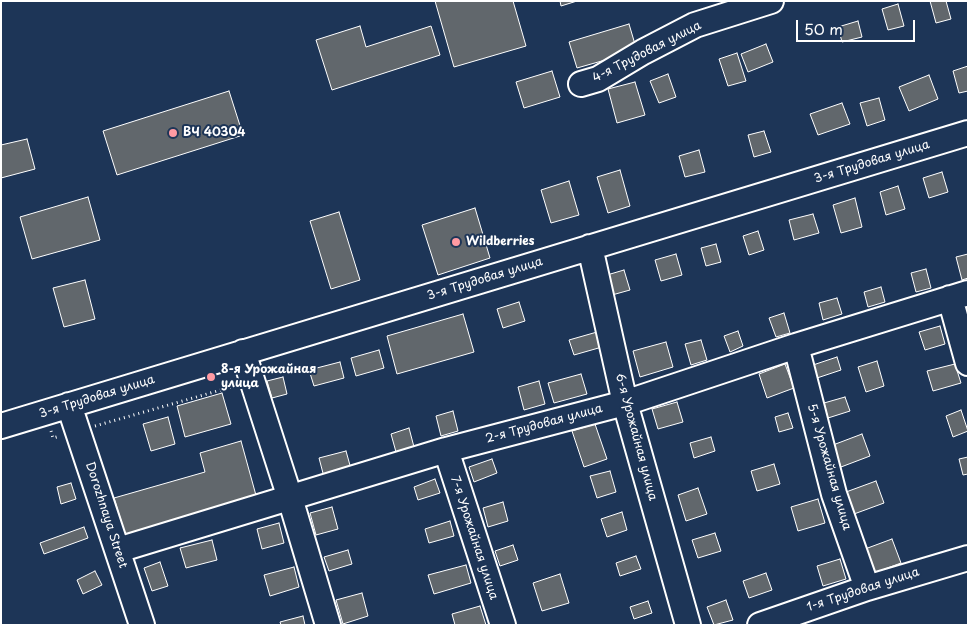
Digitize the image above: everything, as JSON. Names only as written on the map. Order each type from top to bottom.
[{"type":"street","name":"4-я Трудовая улица","points":[[581,84],[598,79],[695,25],[771,1]]},
{"type":"street","name":"3-я Трудовая улица","points":[[1,426],[968,133]]},
{"type":"street","name":"6-я Урожайная улица","points":[[590,247],[625,403],[688,625]]},
{"type":"street","points":[[959,296],[968,364]]},
{"type":"street","name":"2-я Трудовая улица","points":[[118,550],[446,450],[625,403],[796,346],[959,296]]},
{"type":"street","name":"5-я Урожайная улица","points":[[796,346],[834,494],[867,588]]},
{"type":"street","points":[[242,352],[290,498],[328,625]]},
{"type":"street","name":"Dorozhnaya Street","points":[[69,405],[142,625]]},
{"type":"street","name":"7-я Урожайная улица","points":[[446,450],[503,625]]},
{"type":"street","name":"1-я Трудовая улица","points":[[760,625],[867,588],[968,558]]},
{"type":"path","points":[[53,438],[252,381]]},
{"type":"building","points":[[435,1],[513,1],[526,46],[454,67]]},
{"type":"building","points":[[560,1],[577,1],[561,6]]},
{"type":"building","points":[[930,1],[946,1],[951,19],[936,23]]},
{"type":"building","points":[[898,4],[904,26],[888,30],[882,9]]},
{"type":"building","points":[[858,21],[862,37],[842,42],[838,27]]},
{"type":"building","points":[[629,24],[637,51],[577,68],[569,42]]},
{"type":"building","points":[[360,26],[366,47],[431,26],[440,55],[332,90],[316,40]]},
{"type":"building","points":[[766,44],[773,62],[748,72],[741,54]]},
{"type":"building","points":[[737,53],[746,81],[728,86],[719,59]]},
{"type":"building","points":[[968,66],[968,91],[959,93],[953,71]]},
{"type":"building","points":[[552,71],[560,97],[524,108],[516,82]]},
{"type":"building","points":[[668,74],[676,97],[659,103],[650,81]]},
{"type":"building","points":[[929,75],[938,99],[909,111],[899,87]]},
{"type":"building","points":[[635,82],[645,115],[617,123],[608,89]]},
{"type":"building","name":"ВЧ 40304","points":[[229,91],[243,135],[117,175],[103,131]]},
{"type":"building","points":[[879,98],[885,120],[867,126],[860,103]]},
{"type":"building","points":[[842,103],[850,124],[818,135],[810,114]]},
{"type":"building","points":[[764,131],[771,152],[754,157],[748,135]]},
{"type":"building","points":[[27,139],[35,169],[1,178],[1,145]]},
{"type":"building","points":[[699,150],[705,172],[685,177],[679,156]]},
{"type":"building","points":[[620,170],[630,206],[608,213],[597,177]]},
{"type":"building","points":[[942,172],[948,192],[929,198],[923,178]]},
{"type":"building","points":[[569,181],[579,215],[551,223],[541,190]]},
{"type":"building","points":[[898,186],[905,209],[886,215],[880,192]]},
{"type":"building","points":[[88,197],[100,240],[32,259],[20,217]]},
{"type":"building","points":[[855,198],[862,227],[841,233],[833,205]]},
{"type":"building","name":"Wildberries","points":[[475,208],[490,258],[438,275],[422,225]]},
{"type":"building","points":[[339,212],[360,280],[331,289],[310,221]]},
{"type":"building","points":[[813,214],[819,233],[794,240],[789,220]]},
{"type":"building","points":[[758,231],[764,250],[749,255],[743,236]]},
{"type":"building","points":[[716,244],[721,262],[706,266],[701,248]]},
{"type":"building","points":[[676,254],[682,275],[661,281],[655,260]]},
{"type":"building","points":[[968,254],[968,278],[962,280],[956,257]]},
{"type":"building","points":[[926,269],[931,288],[916,292],[911,273]]},
{"type":"building","points":[[624,270],[630,290],[612,295],[607,275]]},
{"type":"building","points":[[85,280],[95,319],[64,327],[53,288]]},
{"type":"building","points":[[881,287],[885,302],[868,307],[864,292]]},
{"type":"building","points":[[837,298],[842,314],[823,320],[819,303]]},
{"type":"building","points":[[519,302],[525,321],[503,328],[497,309]]},
{"type":"building","points":[[784,313],[790,333],[776,337],[769,318]]},
{"type":"building","points":[[463,314],[474,352],[397,374],[387,336]]},
{"type":"building","points":[[940,326],[945,344],[925,350],[919,332]]},
{"type":"building","points":[[738,331],[743,346],[730,352],[724,336]]},
{"type":"building","points":[[597,332],[602,347],[574,355],[569,340]]},
{"type":"building","points":[[701,340],[707,360],[691,365],[685,344]]},
{"type":"building","points":[[666,342],[673,367],[640,377],[633,351]]},
{"type":"building","points":[[379,350],[384,368],[356,376],[351,358]]},
{"type":"building","points":[[837,357],[841,370],[817,378],[813,365]]},
{"type":"building","points":[[877,361],[884,386],[866,392],[858,367]]},
{"type":"building","points":[[340,362],[344,378],[314,386],[309,370]]},
{"type":"building","points":[[785,364],[794,388],[767,398],[759,374]]},
{"type":"building","points":[[955,364],[961,383],[933,391],[927,371]]},
{"type":"building","points":[[581,374],[587,394],[554,403],[548,383]]},
{"type":"building","points":[[283,377],[287,394],[272,398],[267,381]]},
{"type":"building","points":[[539,381],[545,404],[524,410],[518,387]]},
{"type":"building","points":[[222,393],[231,424],[185,437],[177,406]]},
{"type":"building","points":[[845,397],[850,411],[828,418],[824,403]]},
{"type":"building","points":[[677,402],[683,422],[658,429],[652,409]]},
{"type":"building","points":[[961,410],[968,431],[953,437],[946,416]]},
{"type":"building","points":[[453,411],[458,431],[441,436],[436,416]]},
{"type":"building","points":[[788,413],[793,428],[779,432],[775,417]]},
{"type":"building","points":[[168,417],[175,444],[151,451],[143,424]]},
{"type":"building","points":[[595,424],[607,459],[584,467],[572,431]]},
{"type":"building","points":[[409,428],[414,447],[396,452],[391,434]]},
{"type":"building","points":[[862,434],[870,456],[841,467],[833,445]]},
{"type":"building","points":[[711,437],[715,451],[694,458],[690,443]]},
{"type":"building","points":[[241,441],[257,499],[126,537],[114,498],[205,472],[200,453]]},
{"type":"building","points":[[346,451],[351,469],[324,477],[319,458]]},
{"type":"building","points":[[968,457],[968,474],[963,475],[959,459]]},
{"type":"building","points":[[492,459],[497,473],[474,482],[469,467]]},
{"type":"building","points":[[774,464],[780,484],[757,491],[751,471]]},
{"type":"building","points":[[610,471],[616,492],[597,498],[590,476]]},
{"type":"building","points":[[435,479],[440,493],[418,500],[414,487]]},
{"type":"building","points":[[876,481],[884,503],[854,514],[846,492]]},
{"type":"building","points":[[71,483],[76,499],[61,504],[57,487]]},
{"type":"building","points":[[698,488],[707,514],[686,521],[678,495]]},
{"type":"building","points":[[818,499],[825,523],[798,531],[791,507]]},
{"type":"building","points":[[503,502],[508,521],[488,527],[483,508]]},
{"type":"building","points":[[332,507],[338,529],[316,535],[310,513]]},
{"type":"building","points":[[622,512],[627,530],[607,537],[601,519]]},
{"type":"building","points":[[450,521],[454,536],[429,543],[425,529]]},
{"type":"building","points":[[279,523],[284,543],[262,549],[257,529]]},
{"type":"building","points":[[84,527],[88,538],[44,554],[40,543]]},
{"type":"building","points":[[715,533],[721,551],[698,558],[692,540]]},
{"type":"building","points":[[892,539],[901,563],[874,573],[865,549]]},
{"type":"building","points":[[212,540],[217,560],[186,568],[180,548]]},
{"type":"building","points":[[513,545],[518,560],[500,566],[495,551]]},
{"type":"building","points":[[348,550],[352,564],[329,571],[324,557]]},
{"type":"building","points":[[636,556],[641,569],[620,576],[616,563]]},
{"type":"building","points":[[840,559],[846,579],[823,586],[817,566]]},
{"type":"building","points":[[160,562],[168,586],[152,591],[144,568]]},
{"type":"building","points":[[466,565],[471,583],[434,594],[428,575]]},
{"type":"building","points":[[294,567],[299,587],[270,596],[264,575]]},
{"type":"building","points":[[95,571],[102,585],[83,594],[77,580]]},
{"type":"building","points":[[766,573],[772,590],[749,598],[743,581]]},
{"type":"building","points":[[560,574],[569,603],[542,611],[533,583]]},
{"type":"building","points":[[362,593],[368,616],[343,624],[336,600]]},
{"type":"building","points":[[726,600],[733,620],[714,625],[707,607]]},
{"type":"building","points":[[648,601],[652,613],[634,619],[630,607]]},
{"type":"building","points":[[480,606],[486,625],[455,625],[452,614]]},
{"type":"building","points":[[303,616],[305,625],[281,625],[280,622]]},
{"type":"place","name":"ВЧ 40304","points":[[173,133]]},
{"type":"place","name":"Wildberries","points":[[456,242]]},
{"type":"place","name":"8-я Урожайная улица","points":[[211,377]]}]
